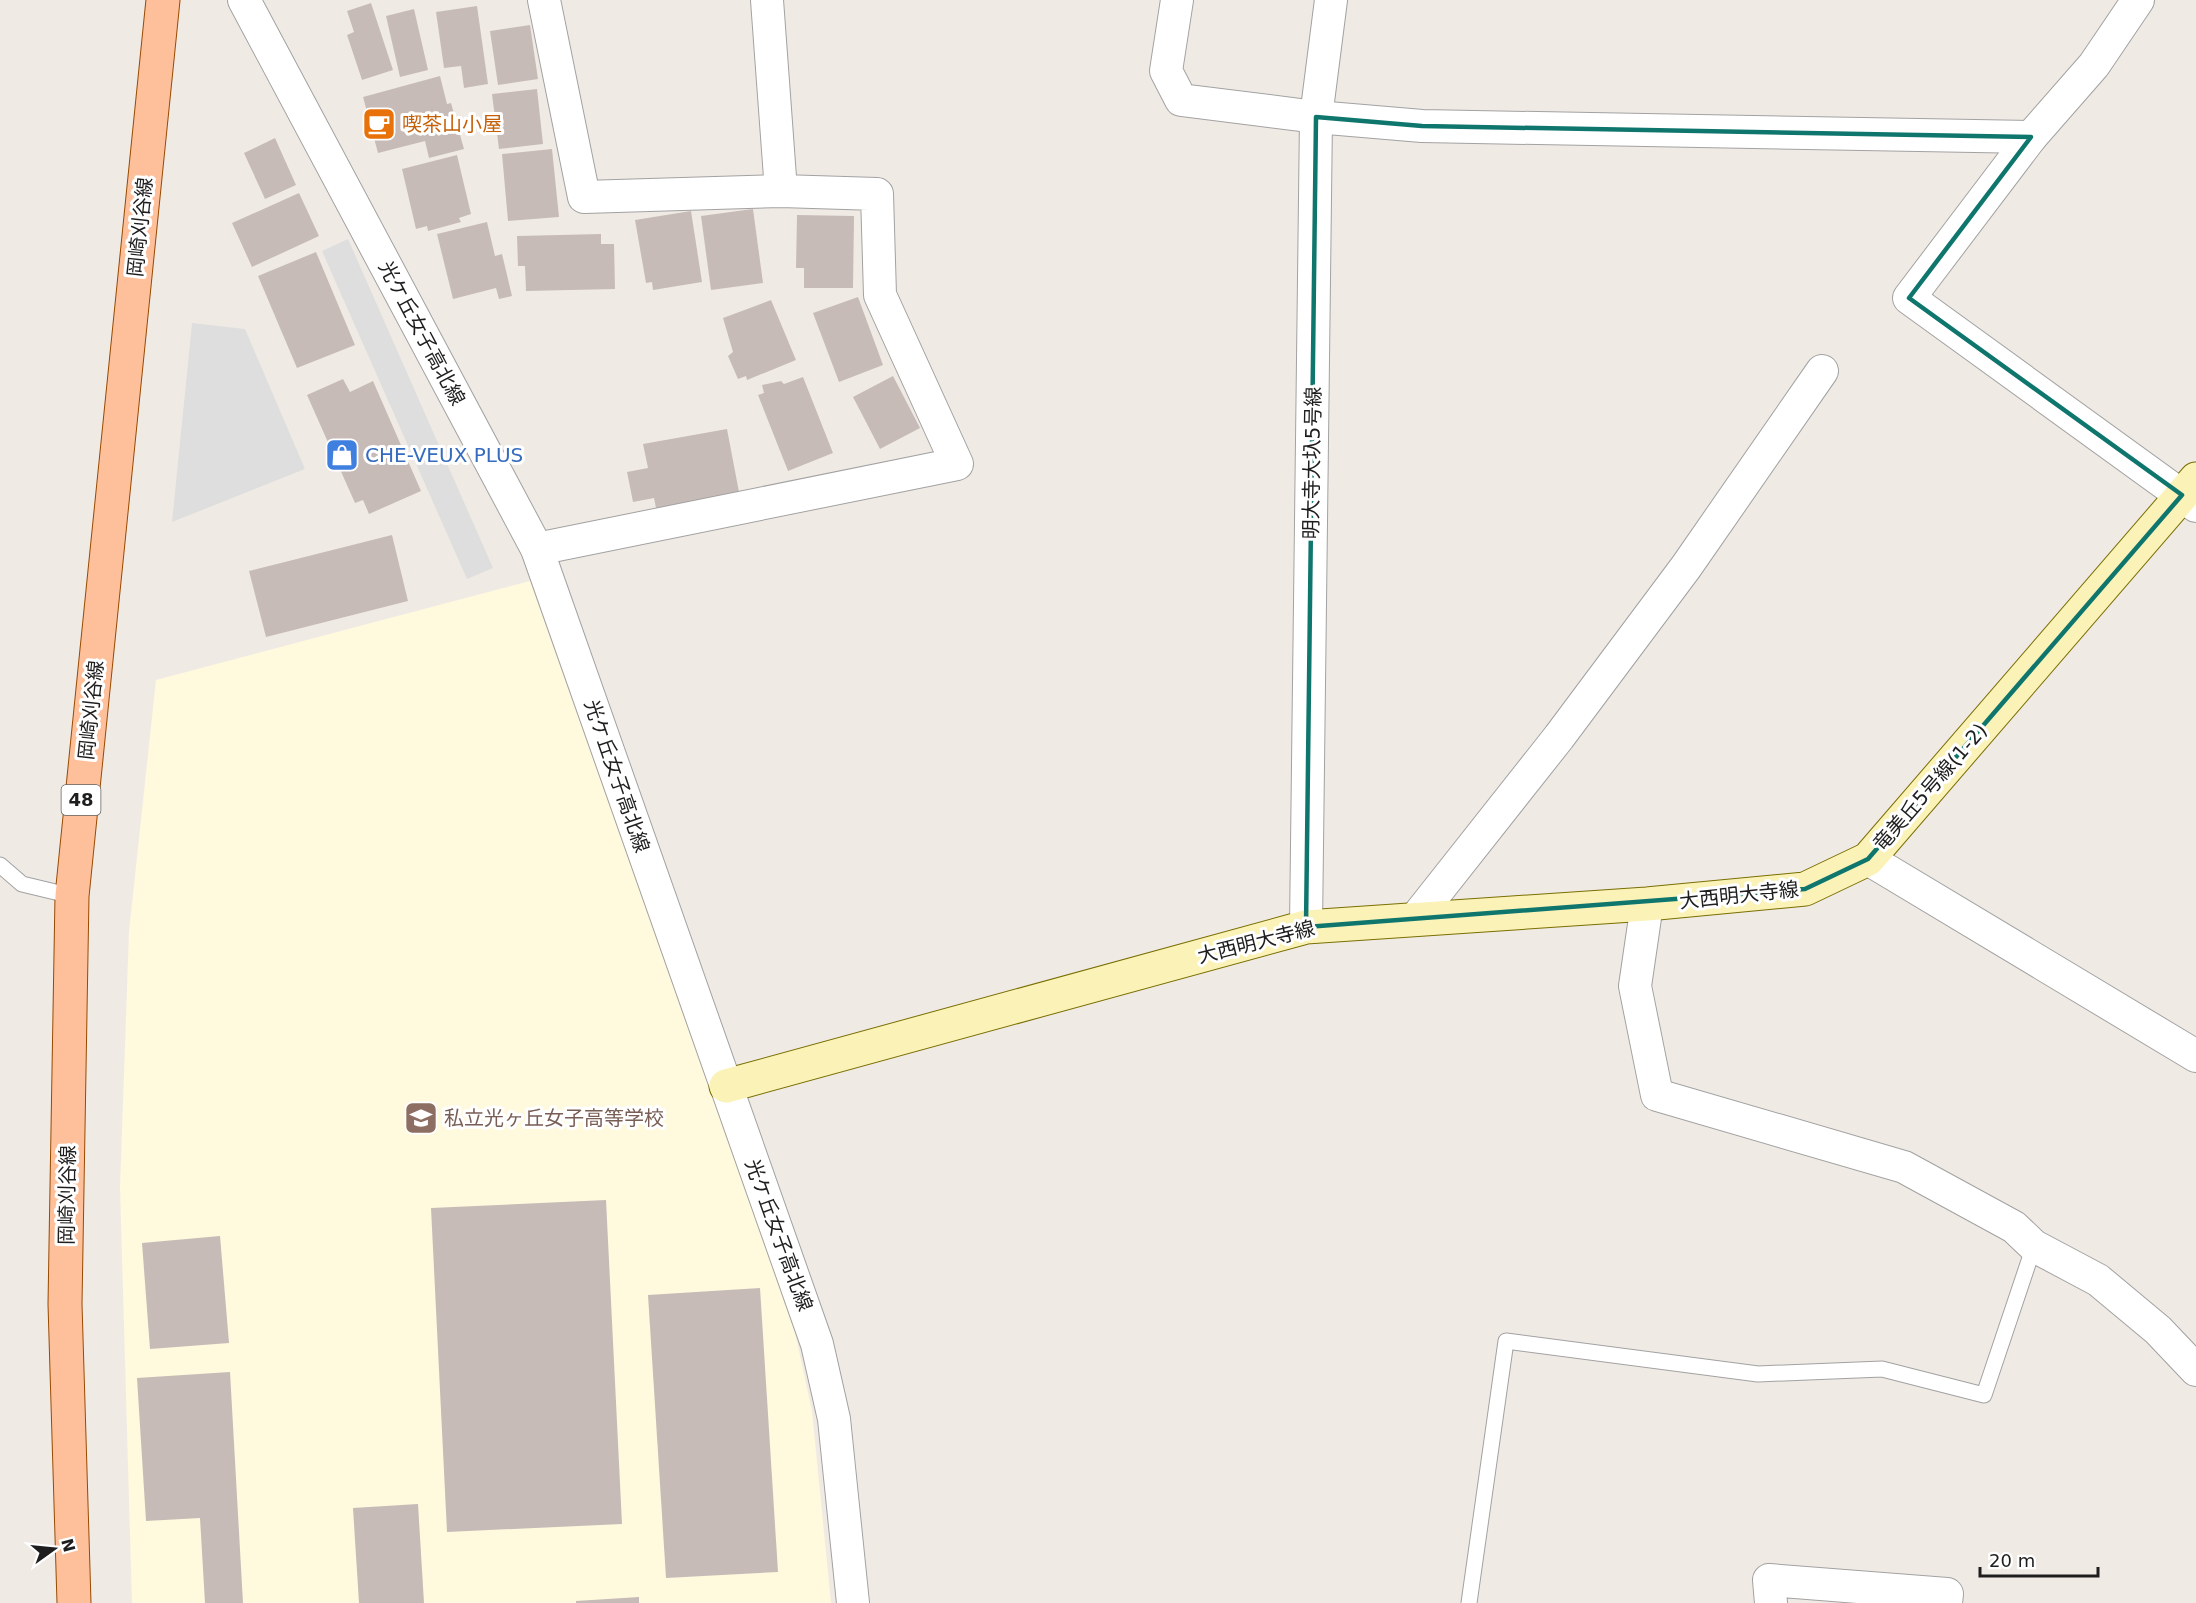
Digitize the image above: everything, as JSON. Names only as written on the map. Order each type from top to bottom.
[{"type":"main road","name":"岡崎刈谷線","points":[[74,1603],[65,1304],[72,896],[163,0]]},
{"type":"street","name":"光ケ丘女子高北線","points":[[244,0],[537,549],[818,1344],[834,1419],[853,1603]]},
{"type":"street","points":[[537,549],[957,464],[880,295],[877,194],[781,191],[584,197],[544,0]]},
{"type":"street","points":[[767,0],[781,191]]},
{"type":"street","points":[[1177,0],[1166,71],[1181,100],[1316,117],[1422,126],[2031,137]]},
{"type":"street","name":"明大寺大圦5号線","points":[[1306,927],[1316,117],[1331,0]]},
{"type":"street","points":[[2138,0],[2094,65],[2031,137],[1909,298],[2191,493]]},
{"type":"street","points":[[1416,918],[1559,737],[1686,567],[1822,371]]},
{"type":"street","name":"竜美丘5号線(1-2)","points":[[2191,493],[1868,859],[2196,1056]]},
{"type":"street","name":"大西明大寺線","points":[[726,1086],[1306,927],[1647,904],[1805,890],[1868,859]]},
{"type":"street","points":[[1647,904],[1635,986],[1657,1095],[1904,1167],[2014,1227],[2034,1246],[2098,1280],[2158,1329],[2196,1370]]},
{"type":"street","points":[[1771,1603],[1769,1580],[1947,1594],[1946,1603]]},
{"type":"lane","points":[[0,865],[22,884],[72,896]]},
{"type":"lane","points":[[1468,1603],[1506,1341],[1758,1374],[1882,1368],[1984,1395],[2034,1246]]},
{"type":"highlighted area","points":[[1316,117],[1422,126],[2031,137],[1909,298],[2182,495],[1868,859],[1805,889],[1306,927]]},
{"type":"shaded area","points":[[348,239],[493,568],[467,579],[322,251]]},
{"type":"shaded area","points":[[192,323],[245,329],[305,469],[172,522]]},
{"type":"shaded area","name":"私立光ヶ丘女子高等学校","points":[[530,581],[793,1323],[812,1411],[831,1603],[132,1603],[120,1187],[129,932],[156,680]]},
{"type":"building","points":[[371,3],[393,70],[362,80],[347,35],[354,32],[347,11]]},
{"type":"building","points":[[477,6],[488,84],[464,88],[461,66],[444,68],[436,12]]},
{"type":"building","points":[[414,9],[428,70],[400,77],[386,16]]},
{"type":"building","points":[[530,25],[538,79],[498,85],[490,31]]},
{"type":"building","points":[[440,76],[447,104],[451,103],[464,149],[429,158],[425,141],[378,153],[363,97]]},
{"type":"building","points":[[537,89],[543,144],[499,149],[492,94]]},
{"type":"building","points":[[275,138],[296,185],[265,199],[244,153]]},
{"type":"building","points":[[552,149],[559,217],[508,221],[502,154]]},
{"type":"building","points":[[457,155],[471,214],[459,218],[461,222],[428,231],[427,226],[416,229],[402,169]]},
{"type":"building","points":[[299,193],[319,236],[252,267],[232,223]]},
{"type":"building","points":[[753,209],[763,283],[711,290],[701,216]]},
{"type":"building","points":[[691,211],[702,282],[653,290],[652,282],[646,283],[635,220]]},
{"type":"building","points":[[797,215],[854,216],[853,288],[804,288],[804,268],[796,268]]},
{"type":"building","points":[[487,222],[495,256],[502,254],[512,296],[499,299],[496,288],[453,299],[437,234]]},
{"type":"building","points":[[601,234],[601,244],[614,244],[615,289],[526,291],[525,266],[518,266],[517,236]]},
{"type":"building","points":[[316,252],[355,345],[297,368],[258,276]]},
{"type":"building","points":[[858,297],[883,365],[839,382],[813,313]]},
{"type":"building","points":[[771,300],[796,360],[747,380],[746,376],[738,379],[728,356],[733,352],[723,318]]},
{"type":"building","points":[[893,376],[920,428],[880,449],[853,397]]},
{"type":"building","points":[[803,377],[833,453],[788,471],[758,395],[764,393],[762,385],[781,381],[784,384]]},
{"type":"building","points":[[343,379],[350,392],[373,381],[421,491],[369,514],[363,500],[355,503],[307,395]]},
{"type":"building","points":[[727,429],[739,492],[656,508],[654,498],[633,502],[627,472],[648,468],[643,444]]},
{"type":"building","points":[[392,535],[408,601],[266,637],[249,571]]},
{"type":"building","points":[[606,1200],[622,1524],[447,1532],[431,1208]]},
{"type":"building","points":[[220,1236],[229,1343],[150,1349],[142,1243]]},
{"type":"building","points":[[760,1288],[778,1572],[666,1578],[648,1295]]},
{"type":"building","points":[[230,1372],[243,1603],[205,1603],[200,1518],[146,1521],[137,1378]]},
{"type":"building","points":[[418,1504],[424,1603],[359,1603],[353,1508]]},
{"type":"building","points":[[639,1597],[639,1603],[576,1603],[576,1601]]},
{"type":"place","name":"喫茶山小屋","points":[[379,124]]},
{"type":"place","name":"CHE-VEUX PLUS","points":[[342,455]]},
{"type":"place","name":"私立光ヶ丘女子高等学校","points":[[421,1118]]}]
